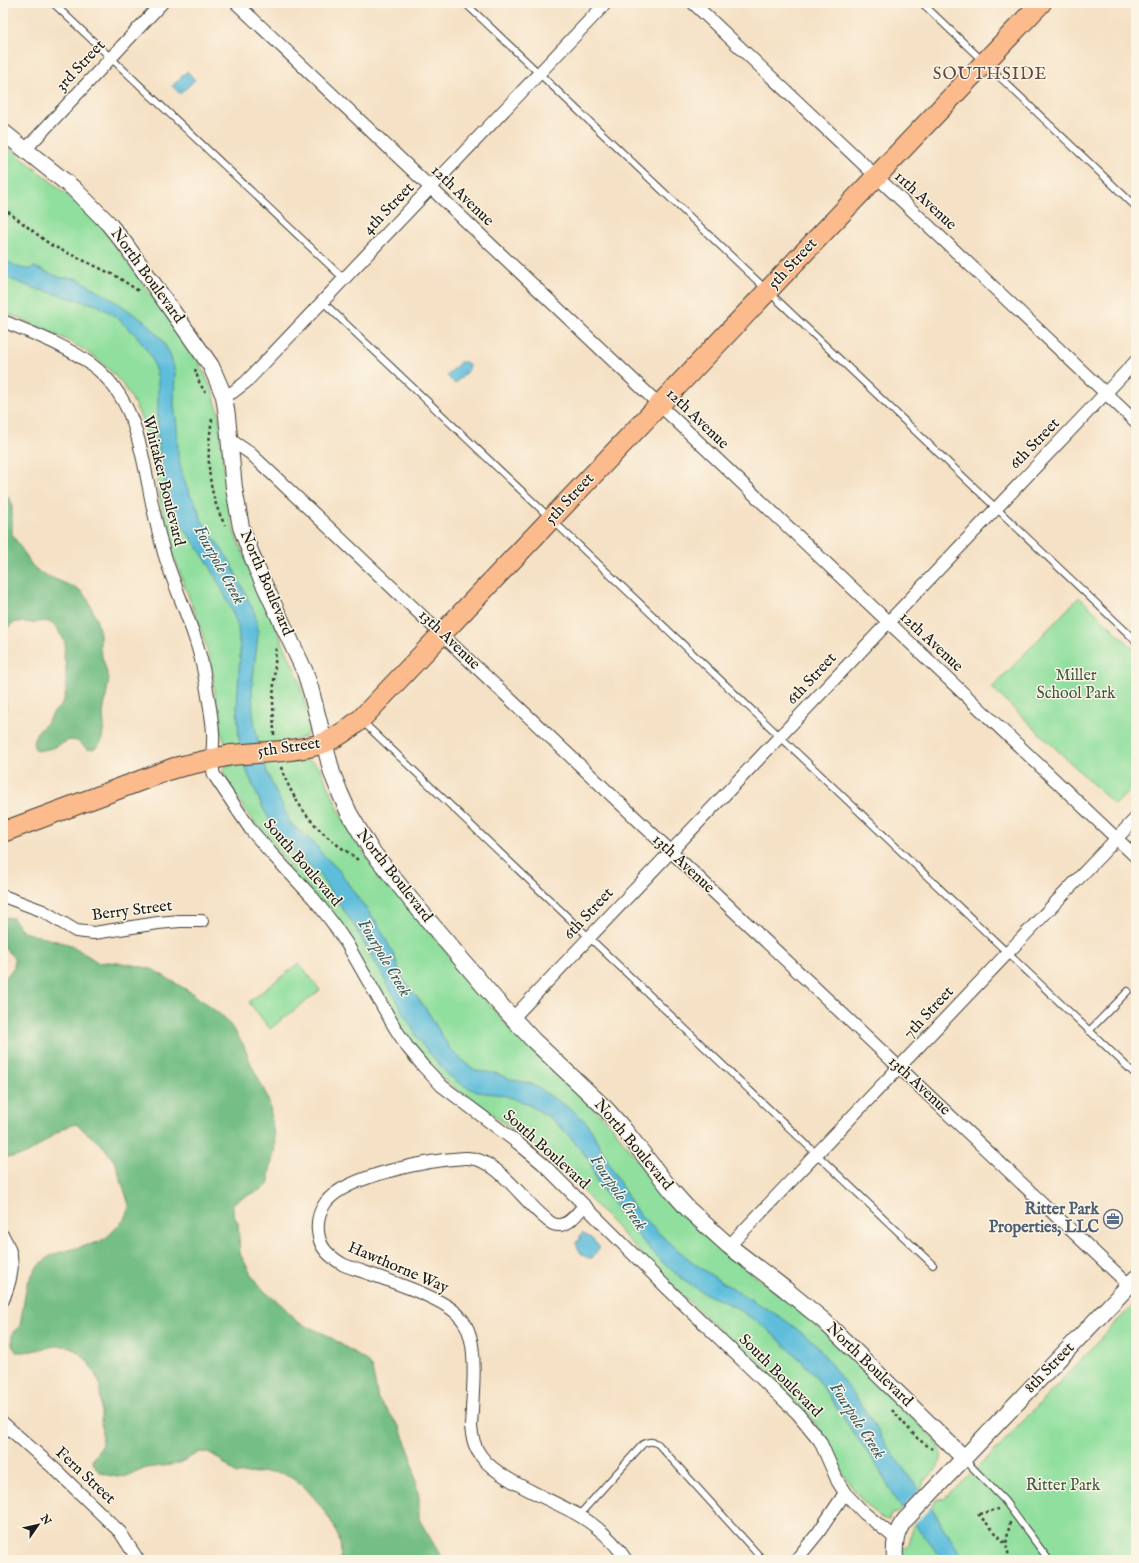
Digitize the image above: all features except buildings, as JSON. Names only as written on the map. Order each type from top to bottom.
[{"type":"main road","name":"5th Street","points":[[3,832],[174,768],[231,755],[308,748],[324,744],[345,732],[361,719],[767,292],[875,176],[1041,3]]},
{"type":"street","name":"3rd Street","points":[[25,150],[162,3]]},
{"type":"street","name":"12th Avenue","points":[[236,3],[1136,857]]},
{"type":"street","name":"4th Street","points":[[224,396],[233,392],[246,382],[606,3]]},
{"type":"street","name":"11th Avenue","points":[[693,3],[1136,422]]},
{"type":"street","name":"North Boulevard","points":[[3,132],[73,188],[108,223],[211,366],[224,396],[234,488],[241,527],[256,568],[305,672],[332,773],[342,800],[371,850],[411,900],[512,1019],[606,1109],[627,1132],[672,1191],[706,1227],[824,1321],[964,1458]]},
{"type":"street","name":"Whitaker Boulevard","points":[[3,321],[58,344],[78,355],[93,366],[113,386],[128,410],[142,452],[165,554],[197,645],[213,731],[212,759]]},
{"type":"street","name":"6th Street","points":[[512,1019],[1136,361]]},
{"type":"street","name":"13th Avenue","points":[[229,439],[250,452],[899,1068],[1134,1284]]},
{"type":"street","name":"South Boulevard","points":[[212,759],[214,775],[235,807],[271,853],[314,899],[332,922],[347,944],[395,1028],[408,1048],[423,1066],[442,1086],[543,1164],[667,1288],[798,1414],[820,1441],[838,1482],[845,1493],[864,1513],[897,1533]]},
{"type":"street","name":"7th Street","points":[[729,1246],[1136,818]]},
{"type":"street","name":"Berry Street","points":[[3,896],[43,911],[76,931],[94,933],[158,923],[202,921]]},
{"type":"street","name":"Hawthorne Way","points":[[584,1206],[565,1224],[558,1225],[551,1223],[489,1164],[478,1159],[448,1159],[384,1172],[345,1188],[326,1202],[317,1223],[318,1235],[323,1247],[329,1255],[344,1265],[437,1300],[452,1309],[460,1317],[470,1337],[473,1354],[471,1427],[472,1438],[481,1457],[490,1466],[505,1476],[579,1515],[609,1538],[626,1560]]},
{"type":"street","points":[[3,1236],[8,1243],[12,1256],[12,1271],[3,1300]]},
{"type":"street","name":"8th Street","points":[[897,1533],[905,1520],[934,1489],[1134,1284]]},
{"type":"street","name":"Fern Street","points":[[3,1423],[58,1471],[120,1532],[138,1560]]},
{"type":"street","points":[[796,1560],[818,1533],[845,1493]]},
{"type":"street","points":[[895,1560],[897,1533]]},
{"type":"lane","points":[[53,3],[344,279]]},
{"type":"lane","points":[[465,3],[767,292],[1136,641]]},
{"type":"lane","points":[[922,3],[1136,207]]},
{"type":"lane","points":[[322,302],[1136,1075]]},
{"type":"lane","points":[[361,719],[933,1265]]},
{"type":"lane","points":[[1089,1031],[1128,991]]},
{"type":"lane","points":[[579,1515],[644,1444],[649,1441],[658,1444],[763,1560]]},
{"type":"lane","points":[[964,1458],[1004,1500],[1049,1560]]},
{"type":"path","points":[[3,208],[51,245],[116,276],[142,294]]},
{"type":"path","points":[[194,367],[199,382],[207,395]]},
{"type":"path","points":[[212,414],[209,441],[209,469],[215,503],[229,532]]},
{"type":"path","points":[[276,639],[273,701],[279,750],[291,792],[312,820],[336,844],[362,863]]},
{"type":"path","points":[[891,1409],[918,1438],[935,1450]]},
{"type":"path","points":[[1000,1509],[978,1514],[1006,1544]]},
{"type":"path","points":[[1010,1520],[1006,1544],[1010,1560]]},
{"type":"green space","points":[[3,143],[84,209],[101,227],[200,364],[212,390],[219,414],[226,494],[235,535],[298,677],[310,723],[308,733],[304,737],[282,742],[228,745],[225,743],[216,706],[213,675],[207,650],[197,617],[168,537],[148,439],[139,412],[126,390],[111,371],[94,356],[52,333],[3,312]]},
{"type":"green space","points":[[3,490],[12,503],[12,534],[31,564],[39,572],[80,590],[87,598],[96,618],[100,634],[100,650],[109,679],[103,714],[104,726],[101,743],[93,749],[87,749],[78,741],[69,740],[53,748],[37,751],[34,747],[33,742],[37,732],[45,725],[53,713],[63,703],[66,692],[66,664],[64,658],[65,642],[57,628],[49,622],[18,622],[13,623],[6,630],[4,635],[4,658],[6,716],[3,722]]},
{"type":"green space","name":"Miller School Park","points":[[1079,597],[1136,651],[1136,784],[1115,805],[992,688]]},
{"type":"green space","points":[[299,759],[310,761],[320,768],[342,817],[367,858],[509,1028],[612,1126],[671,1204],[726,1254],[781,1296],[819,1328],[936,1441],[941,1453],[938,1467],[926,1480],[925,1479],[923,1487],[898,1513],[891,1514],[889,1520],[881,1518],[859,1497],[840,1469],[825,1438],[813,1421],[798,1405],[657,1271],[557,1164],[535,1145],[445,1081],[411,1045],[278,852],[246,812],[223,773],[224,768],[227,765]]},
{"type":"green space","points":[[3,917],[13,918],[23,932],[71,945],[99,963],[108,962],[129,964],[152,969],[192,993],[226,1019],[243,1044],[267,1096],[275,1144],[269,1174],[269,1184],[233,1203],[233,1213],[238,1223],[240,1254],[251,1274],[264,1291],[283,1306],[297,1322],[327,1335],[365,1360],[372,1368],[378,1399],[399,1426],[411,1456],[419,1498],[419,1519],[443,1560],[340,1560],[341,1552],[339,1539],[331,1522],[309,1492],[292,1477],[285,1474],[267,1472],[236,1474],[210,1453],[200,1452],[178,1464],[146,1468],[127,1476],[117,1477],[98,1471],[92,1461],[102,1444],[100,1384],[89,1363],[78,1352],[64,1346],[16,1352],[12,1344],[12,1333],[20,1325],[27,1284],[37,1267],[54,1254],[99,1242],[107,1237],[127,1215],[129,1205],[116,1164],[104,1147],[76,1124],[62,1129],[28,1153],[3,1158],[3,981],[14,967],[14,958],[3,947]]},
{"type":"green space","points":[[299,963],[320,990],[270,1029],[249,1002]]},
{"type":"green space","name":"Ritter Park","points":[[1136,1306],[1136,1560],[902,1560],[901,1550],[909,1545],[913,1526],[937,1500],[944,1498],[991,1455],[1126,1312],[1131,1307]]},
{"type":"water","points":[[187,71],[195,80],[180,94],[172,86]]},
{"type":"water","name":"Fourpole Creek","points":[[3,259],[23,269],[30,269],[34,267],[61,278],[76,278],[115,301],[148,324],[162,340],[170,354],[175,372],[174,405],[177,426],[178,456],[184,480],[190,495],[195,502],[202,521],[229,560],[255,614],[258,635],[252,687],[253,713],[257,737],[268,775],[291,824],[314,843],[322,854],[339,870],[378,924],[394,955],[402,977],[428,1012],[450,1049],[464,1062],[477,1071],[495,1073],[510,1079],[532,1084],[575,1112],[586,1122],[635,1209],[645,1220],[695,1264],[720,1281],[782,1318],[815,1343],[863,1407],[887,1446],[931,1507],[964,1560],[943,1560],[897,1502],[876,1464],[816,1377],[802,1361],[766,1328],[735,1307],[702,1292],[680,1277],[661,1261],[639,1237],[596,1181],[591,1163],[567,1133],[550,1118],[526,1103],[503,1095],[477,1092],[461,1084],[448,1075],[420,1042],[354,925],[318,873],[293,851],[274,828],[262,806],[247,772],[239,739],[237,707],[240,652],[238,627],[230,606],[210,566],[176,516],[170,503],[161,466],[158,438],[158,379],[151,356],[136,335],[116,317],[97,305],[33,288],[3,276]]},
{"type":"water","points":[[461,361],[463,363],[465,361],[469,365],[469,369],[455,384],[447,376]]},
{"type":"water","points":[[582,1233],[591,1238],[599,1246],[599,1249],[592,1258],[584,1256],[577,1246],[576,1243],[580,1240],[580,1235]]},
{"type":"pier","points":[[920,1490],[932,1506],[913,1526],[901,1510]]},
{"type":"place","name":"Ritter Park Properties, LLC","points":[[1113,1219]]},
{"type":"district","name":"SOUTHSIDE","points":[[990,74]]}]
